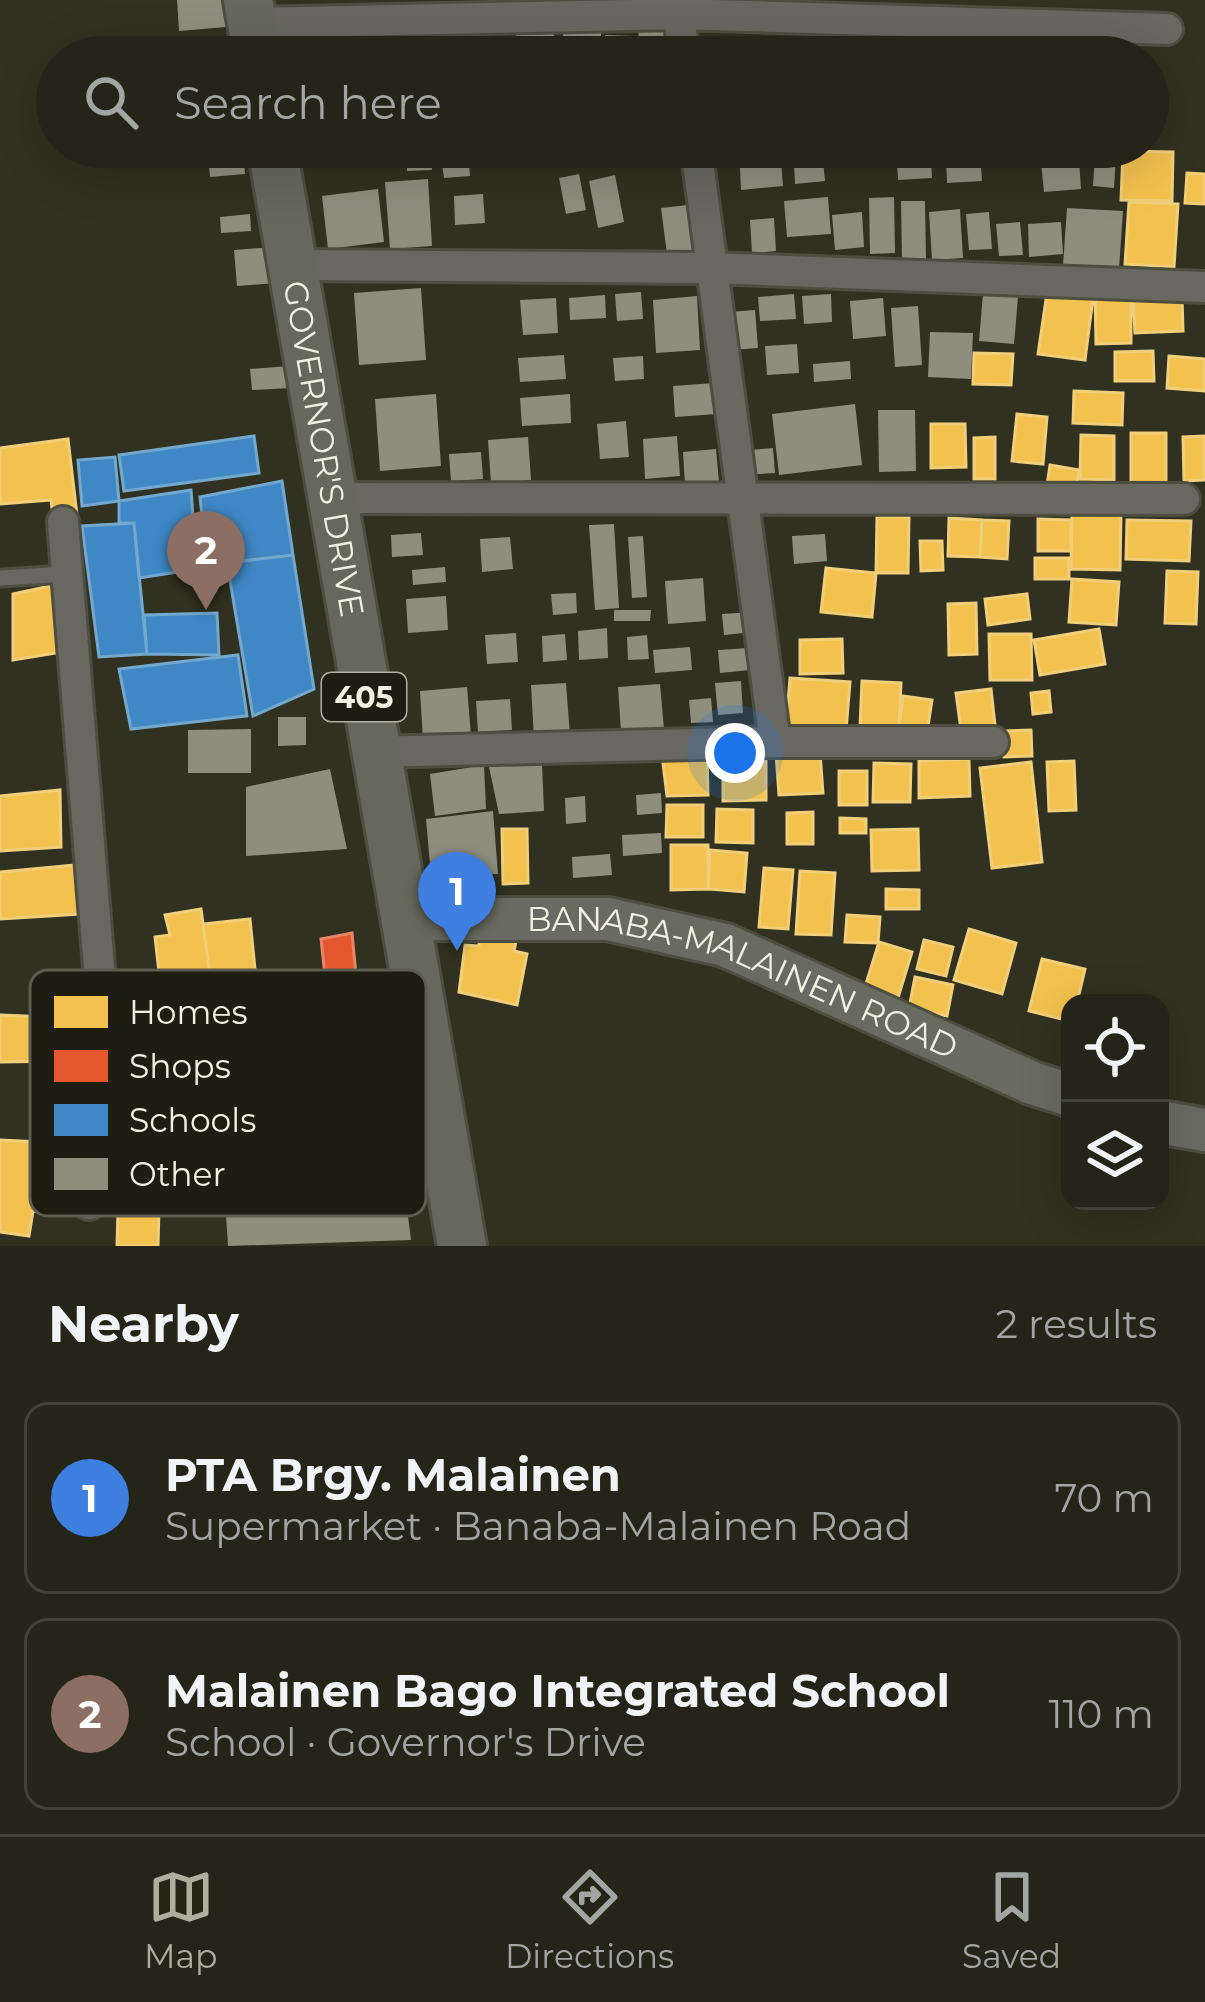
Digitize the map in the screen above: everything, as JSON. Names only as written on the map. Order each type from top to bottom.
[{"type":"main road","name":"GOVERNOR'S DRIVE","points":[[276,168],[411,970]]},
{"type":"main road","name":"GOVERNOR'S DRIVE","points":[[426,1051],[462,1246]]},
{"type":"street","points":[[679,14],[682,36]]},
{"type":"street","points":[[253,27],[679,14],[1166,29]]},
{"type":"street","points":[[699,168],[775,742]]},
{"type":"street","points":[[292,265],[712,268],[1205,287]]},
{"type":"street","points":[[332,498],[1184,499]]},
{"type":"street","points":[[63,522],[99,970]]},
{"type":"street","points":[[374,752],[993,742]]},
{"type":"street","name":"BANABA-MALAINEN ROAD","points":[[403,920],[608,919],[725,944],[1011,1074],[1061,1092]]},
{"type":"street","points":[[1169,1124],[1205,1130]]},
{"type":"lane","points":[[0,578],[66,574]]},
{"type":"building: Homes","points":[[1169,152],[1173,152],[1172,201],[1121,200],[1122,168],[1169,168]]},
{"type":"building: Homes","points":[[1187,173],[1205,174],[1205,204],[1185,203]]},
{"type":"building: Homes","points":[[1129,202],[1178,204],[1174,267],[1125,264]]},
{"type":"building: Homes","points":[[1047,293],[1093,298],[1085,360],[1038,354]]},
{"type":"building: Homes","points":[[1131,294],[1131,343],[1096,344],[1095,295]]},
{"type":"building: Homes","points":[[1182,295],[1183,331],[1135,333],[1133,297]]},
{"type":"building: Homes","points":[[1153,351],[1154,381],[1115,381],[1115,352]]},
{"type":"building: Homes","points":[[974,353],[1013,354],[1011,385],[973,384]]},
{"type":"building: Homes","points":[[1169,356],[1205,359],[1205,391],[1167,388]]},
{"type":"building: Homes","points":[[1074,391],[1123,393],[1122,425],[1073,423]]},
{"type":"building: Homes","points":[[1017,414],[1047,417],[1043,464],[1012,461]]},
{"type":"building: Homes","points":[[931,424],[965,424],[966,467],[931,468]]},
{"type":"building: Homes","points":[[1131,433],[1166,433],[1166,485],[1131,485]]},
{"type":"building: Homes","points":[[1081,435],[1114,436],[1114,480],[1080,479]]},
{"type":"building: Homes","points":[[1205,436],[1205,480],[1184,481],[1183,437]]},
{"type":"building: Homes","points":[[995,437],[995,479],[974,479],[974,438]]},
{"type":"building: Homes","points":[[68,439],[77,515],[53,517],[51,500],[0,504],[0,448]]},
{"type":"building: Homes","points":[[1050,465],[1079,470],[1075,496],[1046,492]]},
{"type":"building: Homes","points":[[1072,513],[1121,513],[1120,570],[1071,569]]},
{"type":"building: Homes","points":[[877,516],[909,517],[908,573],[876,573]]},
{"type":"building: Homes","points":[[949,518],[982,520],[980,557],[948,556]]},
{"type":"building: Homes","points":[[1038,519],[1071,520],[1071,551],[1038,551]]},
{"type":"building: Homes","points":[[982,520],[1009,521],[1007,559],[980,557]]},
{"type":"building: Homes","points":[[1127,520],[1191,521],[1189,561],[1126,559]]},
{"type":"building: Homes","points":[[920,541],[942,541],[943,570],[921,571]]},
{"type":"building: Homes","points":[[1035,558],[1069,558],[1069,579],[1035,579]]},
{"type":"building: Homes","points":[[826,568],[876,573],[872,617],[821,612]]},
{"type":"building: Homes","points":[[1167,571],[1198,572],[1196,624],[1165,623]]},
{"type":"building: Homes","points":[[1072,579],[1119,582],[1116,625],[1069,622]]},
{"type":"building: Homes","points":[[59,584],[68,651],[13,660],[13,594]]},
{"type":"building: Homes","points":[[1027,594],[1030,619],[988,625],[985,599]]},
{"type":"building: Homes","points":[[976,603],[977,654],[949,655],[948,604]]},
{"type":"building: Homes","points":[[1099,629],[1105,664],[1040,675],[1034,640]]},
{"type":"building: Homes","points":[[989,634],[1031,634],[1032,680],[990,680]]},
{"type":"building: Homes","points":[[842,639],[843,673],[800,674],[800,640]]},
{"type":"building: Homes","points":[[790,678],[850,682],[846,731],[786,726]]},
{"type":"building: Homes","points":[[862,681],[901,683],[899,728],[860,726]]},
{"type":"building: Homes","points":[[991,689],[995,725],[961,730],[956,693]]},
{"type":"building: Homes","points":[[1049,691],[1051,712],[1033,714],[1031,693]]},
{"type":"building: Homes","points":[[903,696],[932,700],[927,733],[899,728]]},
{"type":"building: Homes","points":[[1031,730],[1032,756],[1004,757],[1003,731]]},
{"type":"building: Homes","points":[[820,752],[823,793],[779,795],[776,754]]},
{"type":"building: Homes","points":[[707,754],[708,795],[667,796],[662,755]]},
{"type":"building: Homes","points":[[969,759],[970,796],[919,798],[919,761]]},
{"type":"building: Homes","points":[[723,761],[766,761],[766,800],[723,801]]},
{"type":"building: Homes","points":[[1074,761],[1076,810],[1049,811],[1047,762]]},
{"type":"building: Homes","points":[[1031,762],[1042,862],[992,868],[980,768]]},
{"type":"building: Homes","points":[[874,763],[911,764],[910,802],[873,802]]},
{"type":"building: Homes","points":[[839,771],[867,771],[867,805],[839,805]]},
{"type":"building: Homes","points":[[60,790],[61,847],[0,851],[0,796]]},
{"type":"building: Homes","points":[[667,805],[703,805],[703,837],[666,837]]},
{"type":"building: Homes","points":[[717,809],[753,810],[753,843],[716,842]]},
{"type":"building: Homes","points":[[813,812],[813,844],[787,844],[787,813]]},
{"type":"building: Homes","points":[[840,818],[866,819],[866,833],[840,833]]},
{"type":"building: Homes","points":[[502,829],[527,829],[528,883],[503,884]]},
{"type":"building: Homes","points":[[918,829],[919,870],[872,871],[871,830]]},
{"type":"building: Homes","points":[[671,845],[708,845],[708,889],[671,890]]},
{"type":"building: Homes","points":[[710,850],[747,853],[744,892],[708,889]]},
{"type":"building: Homes","points":[[76,865],[80,914],[0,919],[0,872]]},
{"type":"building: Homes","points":[[764,868],[793,870],[788,929],[759,927]]},
{"type":"building: Homes","points":[[800,871],[835,873],[831,935],[796,934]]},
{"type":"building: Homes","points":[[886,889],[919,890],[919,909],[886,909]]},
{"type":"building: Homes","points":[[201,909],[209,970],[159,970],[155,937],[170,935],[165,915]]},
{"type":"building: Homes","points":[[847,915],[880,917],[878,943],[845,942]]},
{"type":"building: Homes","points":[[250,919],[255,970],[209,970],[203,924]]},
{"type":"building: Homes","points":[[480,929],[517,937],[514,951],[527,954],[517,1005],[459,992],[465,945],[479,946]]},
{"type":"building: Homes","points":[[969,929],[1016,943],[1002,994],[954,980]]},
{"type":"building: Homes","points":[[924,940],[953,947],[946,976],[917,969]]},
{"type":"building: Homes","points":[[879,942],[912,952],[897,1001],[864,990]]},
{"type":"building: Homes","points":[[1042,959],[1085,969],[1079,994],[1061,994],[1061,1019],[1029,1011]]},
{"type":"building: Homes","points":[[915,977],[953,985],[947,1016],[909,1008]]},
{"type":"building: Homes","points":[[0,1015],[30,1016],[30,1062],[0,1062]]},
{"type":"building: Homes","points":[[0,1140],[30,1141],[29,1236],[0,1232]]},
{"type":"building: Homes","points":[[118,1216],[159,1216],[158,1246],[117,1246]]},
{"type":"building: Shops","points":[[352,933],[356,970],[324,970],[321,939]]},
{"type":"building: Schools","points":[[254,436],[259,473],[124,491],[119,455]]},
{"type":"building: Schools","points":[[115,457],[119,501],[82,506],[78,460]]},
{"type":"building: Schools","points":[[282,481],[293,555],[207,565],[200,497]]},
{"type":"building: Schools","points":[[191,490],[197,569],[139,578],[134,523],[119,523],[119,501]]},
{"type":"building: Schools","points":[[134,523],[147,654],[99,657],[82,526]]},
{"type":"building: Schools","points":[[293,555],[314,689],[253,716],[227,563]]},
{"type":"building: Schools","points":[[217,613],[219,655],[147,654],[144,615]]},
{"type":"building: Schools","points":[[238,655],[247,716],[131,729],[119,669]]},
{"type":"building: Other","points":[[177,0],[224,0],[226,27],[179,31]]},
{"type":"building: Other","points":[[679,25],[680,36],[639,36],[638,28]]},
{"type":"building: Other","points":[[563,30],[601,30],[601,36],[563,36]]},
{"type":"building: Other","points":[[554,32],[554,36],[516,36]]},
{"type":"building: Other","points":[[209,168],[244,168],[245,174],[210,177]]},
{"type":"building: Other","points":[[443,168],[469,168],[470,176],[444,178]]},
{"type":"building: Other","points":[[740,168],[782,168],[783,186],[741,190]]},
{"type":"building: Other","points":[[794,168],[824,168],[825,181],[795,184]]},
{"type":"building: Other","points":[[897,168],[931,168],[932,178],[898,180]]},
{"type":"building: Other","points":[[946,168],[981,168],[982,181],[947,183]]},
{"type":"building: Other","points":[[1042,168],[1080,168],[1081,189],[1044,192]]},
{"type":"building: Other","points":[[1094,168],[1115,168],[1114,188],[1093,186]]},
{"type":"building: Other","points":[[579,174],[586,210],[566,214],[559,178]]},
{"type":"building: Other","points":[[615,175],[624,222],[598,228],[589,181]]},
{"type":"building: Other","points":[[428,179],[432,246],[390,249],[385,182]]},
{"type":"building: Other","points":[[378,189],[384,242],[328,249],[322,196]]},
{"type":"building: Other","points":[[483,194],[485,223],[455,225],[454,196]]},
{"type":"building: Other","points":[[828,197],[831,234],[787,237],[784,201]]},
{"type":"building: Other","points":[[894,197],[895,253],[870,254],[869,198]]},
{"type":"building: Other","points":[[901,201],[925,201],[926,260],[902,260]]},
{"type":"building: Other","points":[[688,205],[694,250],[667,254],[661,208]]},
{"type":"building: Other","points":[[1067,208],[1123,211],[1119,269],[1063,265]]},
{"type":"building: Other","points":[[960,209],[963,258],[932,260],[929,212]]},
{"type":"building: Other","points":[[862,212],[864,247],[835,250],[832,215]]},
{"type":"building: Other","points":[[989,212],[992,249],[969,250],[966,214]]},
{"type":"building: Other","points":[[250,214],[251,231],[221,233],[220,217]]},
{"type":"building: Other","points":[[774,218],[776,251],[752,253],[750,220]]},
{"type":"building: Other","points":[[1020,222],[1023,255],[999,256],[996,224]]},
{"type":"building: Other","points":[[1061,222],[1063,254],[1029,257],[1028,224]]},
{"type":"building: Other","points":[[274,247],[277,283],[237,286],[234,250]]},
{"type":"building: Other","points":[[421,288],[426,360],[359,365],[354,293]]},
{"type":"building: Other","points":[[641,292],[643,319],[617,321],[615,294]]},
{"type":"building: Other","points":[[794,294],[796,319],[760,321],[758,297]]},
{"type":"building: Other","points":[[831,294],[832,322],[804,324],[802,296]]},
{"type":"building: Other","points":[[983,294],[1018,297],[1014,344],[979,341]]},
{"type":"building: Other","points":[[605,295],[606,318],[570,320],[569,298]]},
{"type":"building: Other","points":[[697,296],[700,350],[656,353],[653,300]]},
{"type":"building: Other","points":[[556,298],[558,333],[523,335],[520,300]]},
{"type":"building: Other","points":[[883,298],[886,336],[853,339],[850,301]]},
{"type":"building: Other","points":[[918,306],[922,365],[895,367],[891,308]]},
{"type":"building: Other","points":[[755,310],[758,348],[731,350],[728,312]]},
{"type":"building: Other","points":[[930,332],[973,333],[971,379],[928,377]]},
{"type":"building: Other","points":[[797,344],[799,373],[767,375],[765,346]]},
{"type":"building: Other","points":[[564,355],[566,379],[520,382],[518,358]]},
{"type":"building: Other","points":[[643,356],[644,379],[615,381],[613,358]]},
{"type":"building: Other","points":[[850,361],[851,379],[814,382],[813,364]]},
{"type":"building: Other","points":[[289,366],[290,388],[252,390],[250,369]]},
{"type":"building: Other","points":[[715,383],[717,414],[675,417],[673,386]]},
{"type":"building: Other","points":[[436,394],[441,466],[380,471],[375,399]]},
{"type":"building: Other","points":[[570,394],[571,423],[522,426],[520,398]]},
{"type":"building: Other","points":[[855,404],[862,465],[779,475],[772,414]]},
{"type":"building: Other","points":[[878,410],[915,410],[916,471],[879,472]]},
{"type":"building: Other","points":[[626,421],[629,457],[600,459],[597,424]]},
{"type":"building: Other","points":[[677,436],[680,476],[645,479],[643,439]]},
{"type":"building: Other","points":[[528,437],[531,480],[491,483],[488,440]]},
{"type":"building: Other","points":[[773,448],[775,473],[743,475],[742,451]]},
{"type":"building: Other","points":[[716,449],[719,482],[685,485],[683,452]]},
{"type":"building: Other","points":[[481,452],[483,479],[451,481],[449,454]]},
{"type":"building: Other","points":[[614,524],[619,608],[595,610],[589,525]]},
{"type":"building: Other","points":[[421,533],[423,555],[392,557],[391,535]]},
{"type":"building: Other","points":[[825,534],[827,561],[794,564],[792,536]]},
{"type":"building: Other","points":[[643,536],[647,597],[632,598],[628,537]]},
{"type":"building: Other","points":[[510,537],[513,569],[482,572],[480,539]]},
{"type":"building: Other","points":[[445,567],[446,582],[413,585],[412,570]]},
{"type":"building: Other","points":[[703,578],[706,621],[668,624],[665,581]]},
{"type":"building: Other","points":[[576,593],[577,613],[553,615],[551,594]]},
{"type":"building: Other","points":[[446,596],[448,630],[408,633],[406,599]]},
{"type":"building: Other","points":[[614,610],[651,610],[650,621],[614,621]]},
{"type":"building: Other","points":[[753,612],[754,632],[724,635],[722,614]]},
{"type":"building: Other","points":[[607,628],[608,658],[579,660],[578,631]]},
{"type":"building: Other","points":[[516,633],[518,662],[487,664],[485,635]]},
{"type":"building: Other","points":[[565,634],[567,660],[543,662],[542,636]]},
{"type":"building: Other","points":[[647,635],[649,659],[628,660],[627,637]]},
{"type":"building: Other","points":[[690,647],[692,670],[655,673],[653,650]]},
{"type":"building: Other","points":[[748,648],[750,670],[720,673],[718,650]]},
{"type":"building: Other","points":[[741,681],[743,713],[718,715],[715,683]]},
{"type":"building: Other","points":[[566,683],[570,736],[534,739],[531,685]]},
{"type":"building: Other","points":[[660,684],[664,729],[621,732],[618,687]]},
{"type":"building: Other","points":[[467,687],[471,736],[423,740],[420,691]]},
{"type":"building: Other","points":[[711,698],[713,722],[691,723],[689,700]]},
{"type":"building: Other","points":[[510,699],[512,730],[478,732],[476,701]]},
{"type":"building: Other","points":[[278,717],[306,717],[306,745],[278,746]]},
{"type":"building: Other","points":[[251,729],[251,773],[188,773],[188,730]]},
{"type":"building: Other","points":[[542,764],[544,811],[499,814],[489,767]]},
{"type":"building: Other","points":[[484,765],[486,809],[435,816],[430,774]]},
{"type":"building: Other","points":[[330,769],[347,849],[246,856],[246,787]]},
{"type":"building: Other","points":[[661,793],[662,813],[637,815],[636,795]]},
{"type":"building: Other","points":[[585,796],[586,822],[566,824],[565,798]]},
{"type":"building: Other","points":[[493,811],[498,874],[431,876],[426,819]]},
{"type":"building: Other","points":[[661,833],[662,853],[623,856],[622,835]]},
{"type":"building: Other","points":[[610,854],[612,875],[573,878],[572,857]]},
{"type":"building: Other","points":[[226,1216],[408,1216],[411,1240],[228,1246]]},
{"type":"place","name":"Malainen Bago Integrated School","points":[[206,610]]},
{"type":"place","name":"PTA Brgy. Malainen","points":[[457,951]]}]
